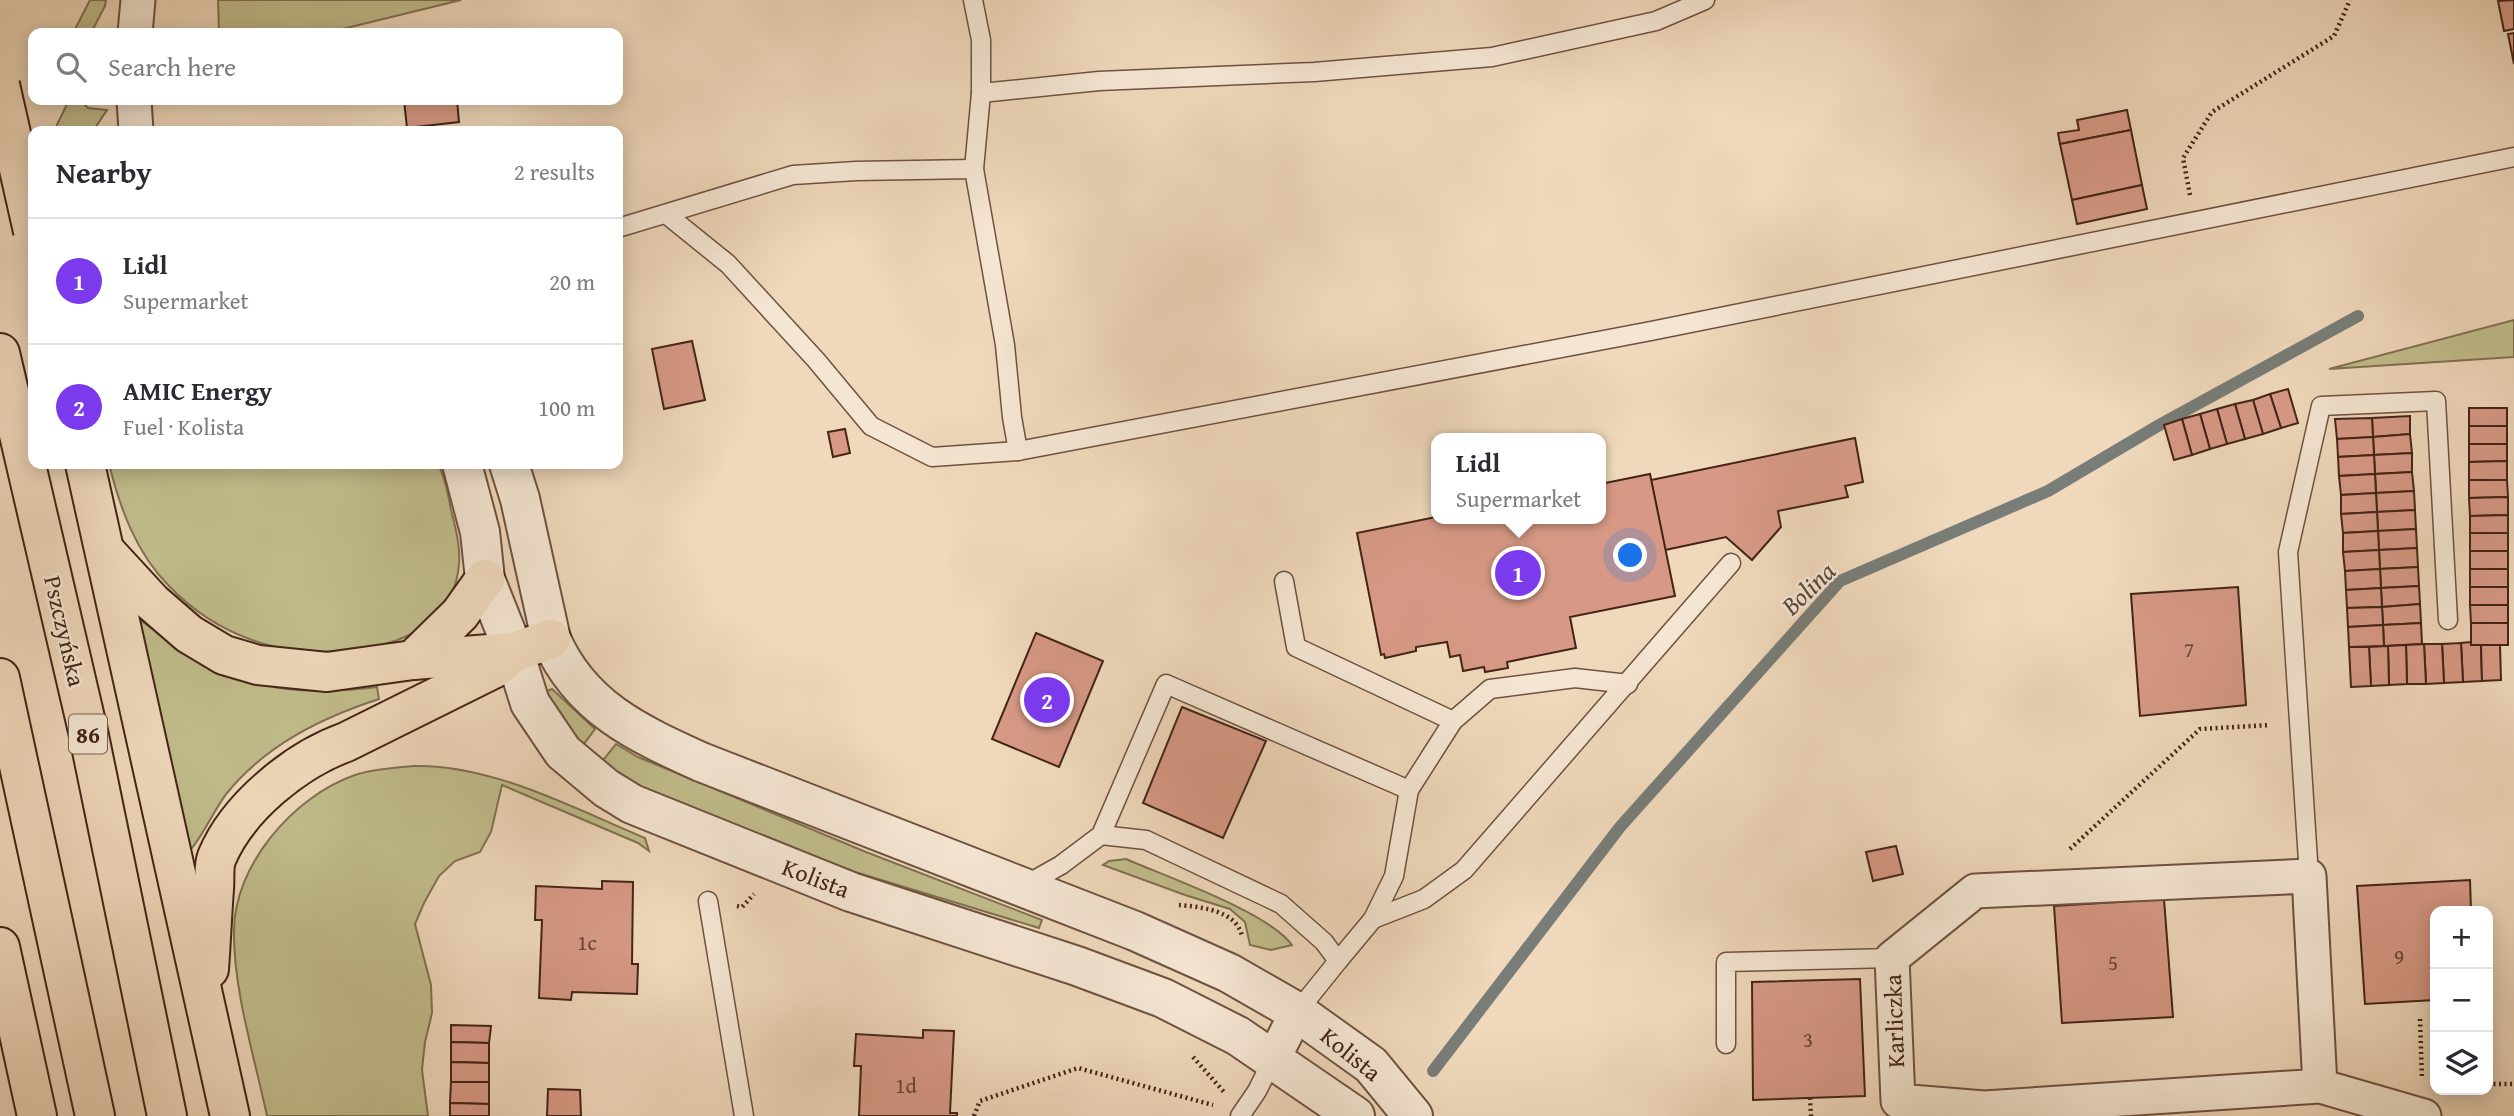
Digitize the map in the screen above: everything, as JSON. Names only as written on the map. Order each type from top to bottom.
[{"type":"main road","points":[[0,85],[28,209]]},
{"type":"main road","name":"Pszczyńska","points":[[0,353],[88,731],[167,1116]]},
{"type":"main road","points":[[86,469],[230,1116]]},
{"type":"main road","points":[[104,550],[152,602],[189,634],[224,655],[258,664],[327,672],[413,660],[514,652],[551,639]]},
{"type":"main road","points":[[413,660],[460,614],[485,579]]},
{"type":"main road","points":[[207,1009],[216,859],[239,822],[260,798],[296,768],[330,748],[495,668],[514,652]]},
{"type":"main road","points":[[0,678],[95,1116]]},
{"type":"main road","points":[[0,947],[37,1116]]},
{"type":"main road","points":[[19,1116],[29,1078]]},
{"type":"street","points":[[135,28],[138,0]]},
{"type":"street","points":[[134,105],[136,126]]},
{"type":"street","points":[[0,201],[28,198]]},
{"type":"street","name":"Kolista","points":[[463,469],[480,532],[485,579],[514,652],[530,703],[562,752],[606,788],[632,804],[852,892],[1077,965],[1151,994],[1207,1019],[1273,1059],[1355,1116]]},
{"type":"street","name":"Kolista","points":[[511,469],[520,499],[551,639],[558,657],[578,685],[596,703],[651,740],[701,762],[1135,931],[1208,963],[1297,1012],[1371,1065],[1413,1116]]},
{"type":"street","points":[[2309,876],[2320,1086]]},
{"type":"street","name":"Karliczka","points":[[2309,876],[1975,891],[1892,958],[1898,1101],[1984,1108],[2320,1086],[2423,1100]]},
{"type":"street","points":[[1273,1059],[1297,1012]]},
{"type":"lane","points":[[973,0],[981,40],[981,93],[974,169],[1005,345],[1018,451]]},
{"type":"lane","points":[[981,93],[1099,81],[1314,72],[1492,57],[1656,21],[1705,0]]},
{"type":"lane","points":[[666,214],[728,264],[816,360],[871,426],[932,457],[1018,451],[1651,331],[2514,157]]},
{"type":"lane","points":[[623,227],[793,175],[974,169]]},
{"type":"lane","points":[[2309,876],[2288,552],[2321,405],[2437,401],[2448,620]]},
{"type":"lane","points":[[1373,919],[1424,899],[1464,870],[1731,563]]},
{"type":"lane","points":[[1284,581],[1296,648],[1452,721]]},
{"type":"lane","points":[[1297,1012],[1373,919],[1394,876],[1409,790],[1452,721],[1490,689],[1575,678],[1628,684]]},
{"type":"lane","points":[[1021,887],[1061,865],[1101,835],[1166,684],[1409,790]]},
{"type":"lane","points":[[1101,835],[1146,840],[1281,904],[1324,942],[1338,961]]},
{"type":"lane","points":[[708,901],[744,1116]]},
{"type":"lane","points":[[1726,1044],[1726,962],[1892,958]]},
{"type":"lane","points":[[1240,1116],[1257,1091],[1273,1059]]},
{"type":"path","points":[[2195,220],[2183,158],[2212,113],[2334,36],[2350,0]]},
{"type":"path","points":[[2031,890],[2091,828],[2200,729],[2299,724]]},
{"type":"path","points":[[742,907],[755,893]]},
{"type":"path","points":[[1177,905],[1201,908],[1226,916],[1239,928],[1242,940]]},
{"type":"path","points":[[2420,1019],[2423,1100]]},
{"type":"path","points":[[1193,1060],[1228,1095]]},
{"type":"path","points":[[974,1116],[980,1101],[1078,1068],[1213,1105]]},
{"type":"path","points":[[2493,1084],[2514,1084]]},
{"type":"path","points":[[1810,1098],[1811,1116]]},
{"type":"shaded area","points":[[90,0],[106,0],[94,28],[76,28]]},
{"type":"shaded area","points":[[218,0],[461,0],[346,28],[219,28]]},
{"type":"shaded area","points":[[67,105],[85,105],[88,108],[107,110],[96,126],[56,126]]},
{"type":"shaded area","points":[[2514,320],[2514,357],[2329,369]]},
{"type":"shaded area","points":[[110,469],[440,469],[459,549],[458,572],[448,601],[429,622],[404,637],[374,647],[342,651],[279,647],[240,636],[197,611],[178,595],[147,559],[118,497]]},
{"type":"shaded area","points":[[139,620],[207,665],[253,683],[325,691],[377,687],[379,699],[316,724],[259,761],[227,793],[189,851]]},
{"type":"shaded area","points":[[552,689],[595,729],[581,748],[542,693]]},
{"type":"shaded area","points":[[616,744],[638,757],[866,852],[1042,920],[1039,928],[855,872],[648,793],[600,764]]},
{"type":"shaded area","points":[[413,766],[472,772],[532,790],[645,838],[649,851],[638,843],[502,785],[491,832],[480,852],[455,861],[439,876],[415,924],[431,985],[432,1013],[422,1070],[428,1116],[267,1116],[237,976],[234,931],[244,882],[256,858],[272,836],[310,799],[355,775]]},
{"type":"shaded area","points":[[1126,859],[1240,908],[1262,920],[1292,945],[1271,950],[1250,945],[1245,922],[1230,909],[1103,865],[1109,861]]},
{"type":"building","points":[[2514,0],[2514,29],[2504,31],[2498,1]]},
{"type":"building","points":[[2514,33],[2514,64],[2508,34]]},
{"type":"building","points":[[405,105],[457,105],[459,122],[407,126]]},
{"type":"building","points":[[2127,110],[2131,130],[2060,144],[2058,133],[2079,130],[2077,120]]},
{"type":"building","points":[[2131,130],[2142,185],[2072,200],[2060,144]]},
{"type":"building","points":[[2142,185],[2147,209],[2077,224],[2072,200]]},
{"type":"building","points":[[692,341],[705,400],[664,409],[652,349]]},
{"type":"building","points":[[2288,389],[2298,423],[2281,428],[2270,394]]},
{"type":"building","points":[[2270,394],[2281,428],[2263,434],[2253,400]]},
{"type":"building","points":[[2253,400],[2263,434],[2245,439],[2235,404]]},
{"type":"building","points":[[2235,404],[2245,439],[2227,444],[2217,409]]},
{"type":"building","points":[[2469,408],[2507,408],[2507,426],[2469,426]]},
{"type":"building","points":[[2217,409],[2227,444],[2210,449],[2200,414]]},
{"type":"building","points":[[2200,414],[2210,449],[2192,455],[2182,419]]},
{"type":"building","points":[[2410,416],[2410,434],[2373,437],[2372,418]]},
{"type":"building","points":[[2372,418],[2373,437],[2337,439],[2335,419]]},
{"type":"building","points":[[2182,419],[2192,455],[2174,460],[2164,425]]},
{"type":"building","points":[[2469,426],[2507,426],[2507,444],[2469,444]]},
{"type":"building","points":[[845,429],[850,453],[833,457],[828,432]]},
{"type":"building","points":[[2410,434],[2412,453],[2374,455],[2373,437]]},
{"type":"building","points":[[2373,437],[2374,455],[2338,457],[2337,439]]},
{"type":"building","points":[[1855,438],[1863,482],[1845,486],[1848,497],[1778,511],[1781,527],[1752,560],[1726,537],[1665,550],[1651,480]]},
{"type":"building","points":[[2469,444],[2507,444],[2507,461],[2469,462]]},
{"type":"building","points":[[2412,453],[2412,472],[2375,474],[2374,455]]},
{"type":"building","points":[[2374,455],[2375,474],[2339,476],[2338,457]]},
{"type":"building","points":[[2507,461],[2507,480],[2469,480],[2469,462]]},
{"type":"building","points":[[2412,472],[2414,491],[2376,493],[2375,474]]},
{"type":"building","points":[[1650,474],[1675,596],[1570,617],[1576,648],[1507,662],[1508,668],[1485,672],[1484,667],[1463,671],[1460,655],[1450,657],[1447,642],[1416,647],[1416,651],[1385,658],[1384,654],[1381,655],[1357,533],[1431,518],[1431,524],[1606,524],[1606,483]]},
{"type":"building","points":[[2375,474],[2376,493],[2341,495],[2339,476]]},
{"type":"building","points":[[2469,480],[2507,480],[2508,497],[2469,498]]},
{"type":"building","points":[[2414,491],[2415,510],[2377,512],[2376,493]]},
{"type":"building","points":[[2376,493],[2377,512],[2341,514],[2341,495]]},
{"type":"building","points":[[2508,497],[2508,515],[2470,516],[2469,498]]},
{"type":"building","points":[[2415,510],[2416,529],[2378,531],[2377,512]]},
{"type":"building","points":[[2377,512],[2378,531],[2343,533],[2341,514]]},
{"type":"building","points":[[2508,515],[2508,533],[2470,533],[2470,516]]},
{"type":"building","points":[[2416,529],[2417,548],[2379,550],[2378,531]]},
{"type":"building","points":[[2378,531],[2379,550],[2343,552],[2343,533]]},
{"type":"building","points":[[2470,533],[2508,533],[2508,551],[2470,551]]},
{"type":"building","points":[[2417,548],[2418,567],[2380,569],[2379,550]]},
{"type":"building","points":[[2379,550],[2380,569],[2345,571],[2343,552]]},
{"type":"building","points":[[2470,551],[2508,551],[2508,569],[2470,569]]},
{"type":"building","points":[[2418,567],[2419,586],[2381,588],[2380,569]]},
{"type":"building","points":[[2380,569],[2381,588],[2346,590],[2345,571]]},
{"type":"building","points":[[2470,569],[2508,569],[2508,587],[2470,587]]},
{"type":"building","points":[[2419,586],[2420,604],[2382,607],[2381,588]]},
{"type":"building","points":[[2238,587],[2246,705],[2140,716],[2131,594]]},
{"type":"building","points":[[2470,587],[2508,587],[2508,605],[2470,605]]},
{"type":"building","points":[[2381,588],[2382,607],[2347,608],[2346,590]]},
{"type":"building","points":[[2420,604],[2421,623],[2383,625],[2382,607]]},
{"type":"building","points":[[2470,605],[2508,605],[2508,623],[2471,623]]},
{"type":"building","points":[[2382,607],[2383,625],[2348,627],[2347,608]]},
{"type":"building","points":[[2421,623],[2422,644],[2384,646],[2383,625]]},
{"type":"building","points":[[2471,623],[2508,623],[2508,645],[2471,645]]},
{"type":"building","points":[[2383,625],[2384,646],[2349,647],[2348,627]]},
{"type":"building","points":[[1036,633],[1103,661],[1059,767],[992,739]]},
{"type":"building","points":[[2471,642],[2471,645],[2481,645],[2482,681],[2463,682],[2461,643]]},
{"type":"building","points":[[2461,643],[2463,682],[2444,683],[2442,644]]},
{"type":"building","points":[[2424,644],[2442,644],[2444,683],[2426,684]]},
{"type":"building","points":[[2424,644],[2426,684],[2407,684],[2406,645]]},
{"type":"building","points":[[2406,645],[2407,684],[2389,685],[2388,646]]},
{"type":"building","points":[[2481,645],[2500,645],[2501,680],[2482,681]]},
{"type":"building","points":[[2388,646],[2389,685],[2371,686],[2369,647]]},
{"type":"building","points":[[2349,647],[2369,647],[2371,686],[2351,687]]},
{"type":"building","points":[[1182,707],[1266,741],[1223,838],[1143,803]]},
{"type":"building","points":[[1896,846],[1903,874],[1873,881],[1866,852]]},
{"type":"building","points":[[2470,880],[2471,906],[2430,906],[2430,1000],[2365,1004],[2357,886]]},
{"type":"building","points":[[602,881],[633,882],[632,964],[638,964],[637,994],[572,992],[571,1000],[539,998],[542,920],[535,920],[536,886],[602,889]]},
{"type":"building","points":[[2164,899],[2173,1017],[2062,1023],[2054,906]]},
{"type":"building","points":[[1860,979],[1865,1096],[1753,1100],[1752,982]]},
{"type":"building","points":[[451,1025],[491,1026],[489,1043],[451,1042]]},
{"type":"building","points":[[923,1030],[954,1031],[950,1113],[957,1113],[957,1116],[859,1116],[861,1066],[854,1066],[856,1034],[923,1038]]},
{"type":"building","points":[[451,1042],[489,1043],[489,1063],[451,1062]]},
{"type":"building","points":[[451,1062],[489,1063],[489,1082],[451,1082]]},
{"type":"building","points":[[451,1082],[489,1082],[489,1104],[450,1103]]},
{"type":"building","points":[[548,1089],[580,1090],[581,1116],[547,1116]]},
{"type":"building","points":[[450,1103],[489,1104],[489,1116],[450,1116]]},
{"type":"waterway","name":"Bolina","points":[[1433,1071],[1620,827],[1840,581],[2048,491],[2161,424],[2358,316]]},
{"type":"place","name":"Lidl","points":[[1518,573]]},
{"type":"place","name":"AMIC Energy","points":[[1047,700]]}]
